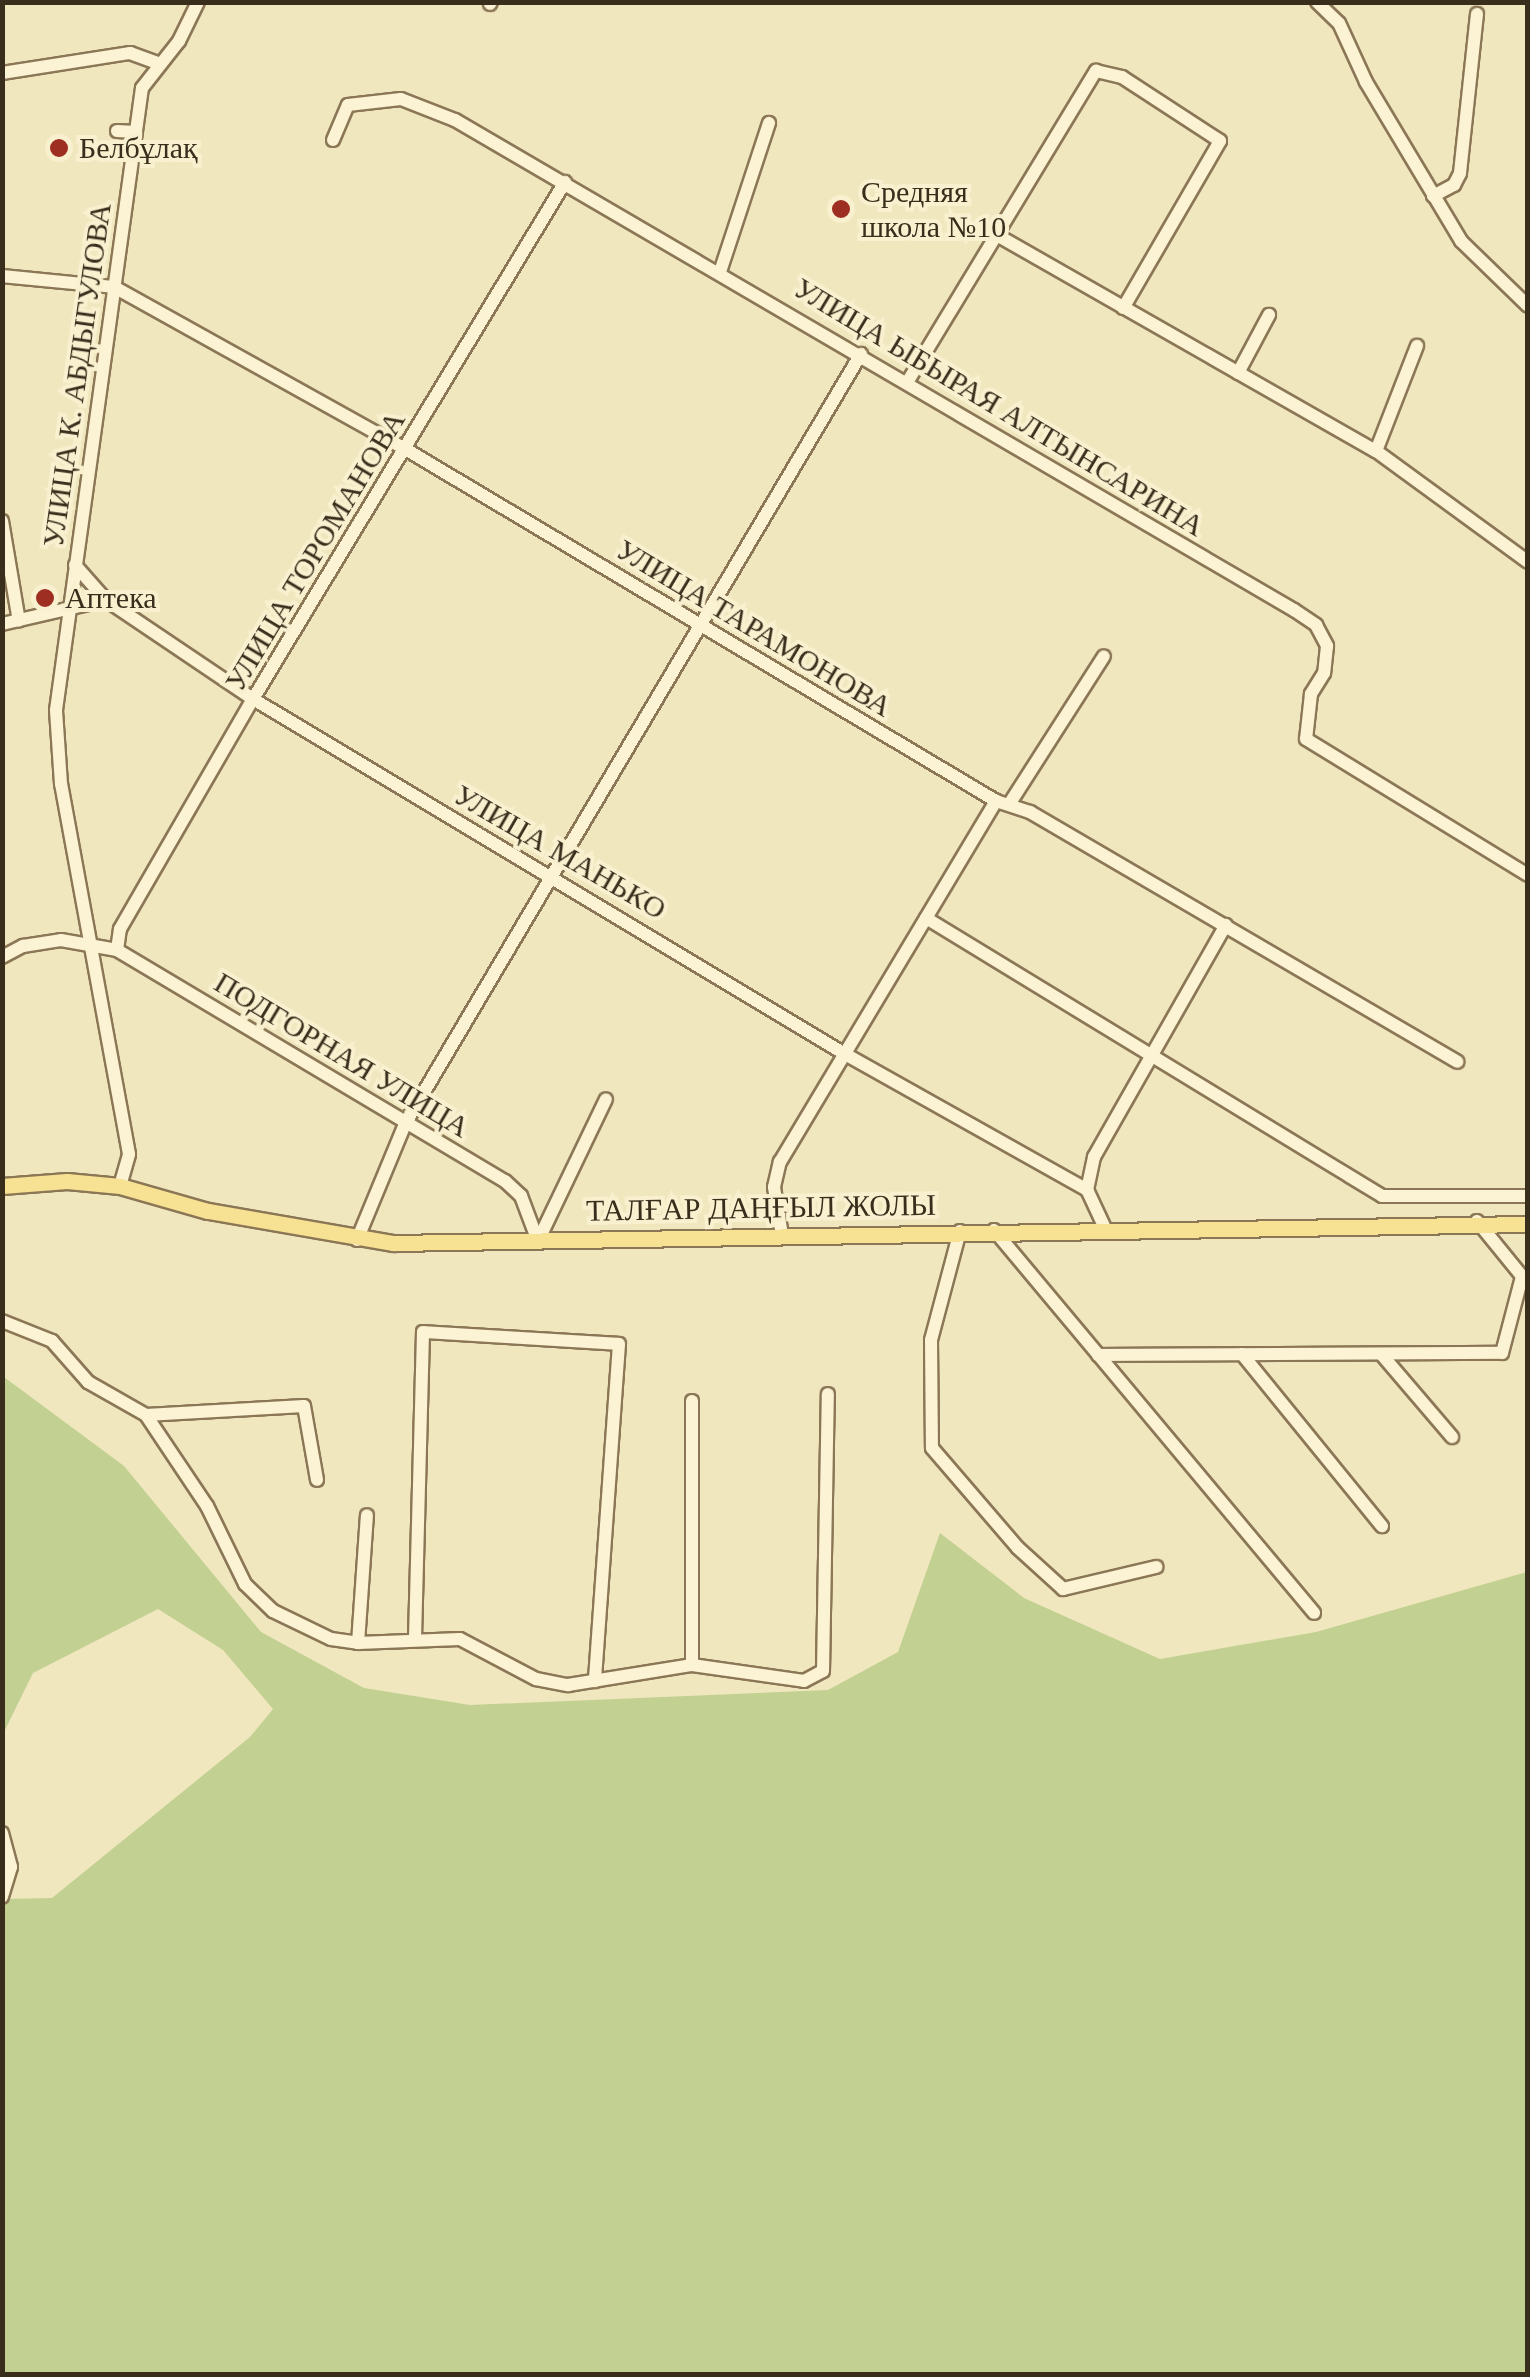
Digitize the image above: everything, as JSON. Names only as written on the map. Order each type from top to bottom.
[{"type":"main road","name":"ТАЛҒАР ДАҢҒЫЛ ЖОЛЫ","points":[[2,1186],[67,1181],[120,1186],[208,1211],[357,1240],[538,1241],[1104,1226],[1476,1221],[1528,1224]]},
{"type":"street","name":"УЛИЦА К. АБДЫГУЛОВА","points":[[120,1186],[128,1154],[61,784],[56,710],[142,88],[179,41],[198,2]]},
{"type":"street","points":[[1318,2],[1339,23],[1461,241],[1528,306]]},
{"type":"street","points":[[1434,196],[1454,184],[1460,173],[1477,14]]},
{"type":"street","points":[[2,73],[130,53],[158,64]]},
{"type":"street","points":[[908,381],[1084,81],[1096,71],[1122,77],[1220,141],[1124,308]]},
{"type":"street","name":"УЛИЦА ЫБЫРАЯ АЛТЫНСАРИНА","points":[[333,140],[348,104],[401,99],[454,120],[908,381],[1316,624],[1327,646],[1324,673],[1310,694],[1306,739],[1528,875]]},
{"type":"street","points":[[720,272],[770,123]]},
{"type":"street","points":[[117,131],[136,132]]},
{"type":"street","name":"УЛИЦА ТОРОМАНОВА","points":[[117,950],[120,929],[253,700],[565,182]]},
{"type":"street","points":[[995,234],[1376,450],[1528,562]]},
{"type":"street","name":"УЛИЦА ТАРАМОНОВА","points":[[7,275],[114,287],[407,450],[700,626],[1003,802],[1226,925],[1457,1062]]},
{"type":"street","points":[[1238,373],[1270,315]]},
{"type":"street","points":[[1376,450],[1417,346]]},
{"type":"street","points":[[357,1240],[406,1124],[549,876],[861,354]]},
{"type":"street","points":[[2,521],[19,621]]},
{"type":"street","name":"УЛИЦА МАНЬКО","points":[[76,565],[106,600],[253,700],[844,1054],[1086,1190]]},
{"type":"street","points":[[2,624],[106,600]]},
{"type":"street","points":[[782,1235],[775,1176],[926,918],[1104,656]]},
{"type":"street","points":[[926,918],[1382,1196],[1528,1196]]},
{"type":"street","points":[[1104,1226],[1086,1190],[1102,1139],[1226,925]]},
{"type":"street","name":"ПОДГОРНАЯ УЛИЦА","points":[[2,958],[49,941],[117,950],[514,1188],[538,1241]]},
{"type":"street","points":[[538,1241],[606,1099]]},
{"type":"street","points":[[1098,1355],[1502,1354],[1525,1280],[1476,1221]]},
{"type":"street","points":[[960,1230],[931,1340],[932,1448],[1018,1548],[1063,1589],[1156,1567]]},
{"type":"street","points":[[994,1230],[1314,1613]]},
{"type":"street","points":[[2,1321],[52,1341],[88,1382],[146,1415],[187,1472],[245,1584],[303,1627],[358,1643],[460,1639],[536,1679],[595,1681],[692,1665],[804,1681],[823,1671],[828,1394]]},
{"type":"street","points":[[415,1638],[423,1332],[619,1344],[595,1681]]},
{"type":"street","points":[[1242,1354],[1382,1526]]},
{"type":"street","points":[[1382,1355],[1452,1437]]},
{"type":"street","points":[[692,1401],[692,1665]]},
{"type":"street","points":[[146,1415],[304,1406],[318,1480]]},
{"type":"street","points":[[358,1643],[367,1515]]},
{"type":"street","points":[[2,1833],[11,1867],[2,1896]]},
{"type":"green space","points":[[4,1377],[124,1466],[261,1632],[364,1688],[470,1705],[828,1690],[898,1652],[940,1533],[1024,1598],[1160,1659],[1316,1632],[1527,1572],[1527,2374],[3,2374],[2,1899],[52,1898],[250,1737],[273,1709],[223,1650],[158,1609],[33,1673],[4,1732]]},
{"type":"place","name":"Белбұлақ","points":[[59,148]]},
{"type":"place","name":"Средняя школа №10","points":[[841,209]]},
{"type":"place","name":"Аптека","points":[[45,598]]}]
